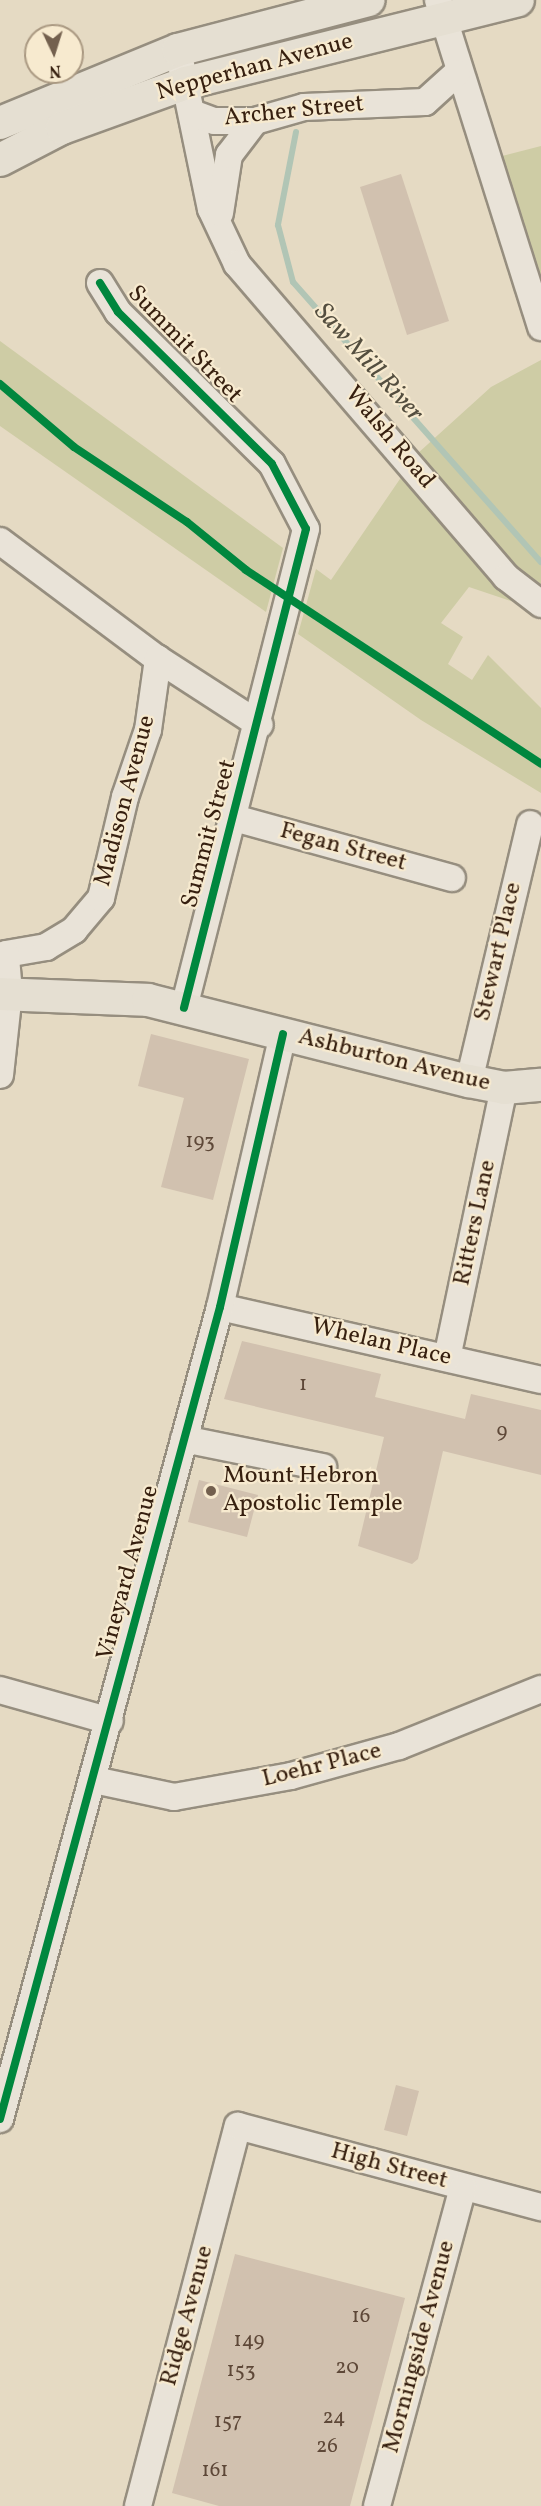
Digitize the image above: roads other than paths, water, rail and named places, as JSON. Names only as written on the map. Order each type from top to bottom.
[{"type":"main road","name":"Nepperhan Avenue","points":[[0,123],[178,50],[369,0]]},
{"type":"main road","name":"Nepperhan Avenue","points":[[0,160],[62,128],[186,83],[441,10],[518,0]]},
{"type":"main road","name":"Ashburton Avenue","points":[[4,993],[102,994],[184,1008],[469,1081],[504,1088],[541,1085]]},
{"type":"street","points":[[441,10],[457,73],[541,327]]},
{"type":"street","name":"Walsh Road","points":[[178,50],[220,237],[237,264],[506,578],[541,604]]},
{"type":"street","points":[[425,102],[457,73]]},
{"type":"street","name":"Archer Street","points":[[192,113],[214,121],[255,121],[304,107],[425,102],[457,110],[474,124]]},
{"type":"street","points":[[220,237],[220,188],[229,155],[255,121]]},
{"type":"street","name":"Summit Street","points":[[100,283],[118,312],[272,464],[306,529],[260,725],[184,1008]]},
{"type":"street","points":[[0,541],[158,659],[260,725]]},
{"type":"street","name":"Madison Avenue","points":[[0,1075],[4,993],[3,952],[46,947],[75,930],[101,898],[125,797],[148,730],[158,659]]},
{"type":"street","name":"Fegan Street","points":[[234,818],[452,878]]},
{"type":"street","name":"Stewart Place","points":[[469,1081],[530,824]]},
{"type":"street","name":"Vineyard Avenue","points":[[0,2119],[110,1721],[220,1307],[283,1034]]},
{"type":"street","name":"Ritters Lane","points":[[447,1358],[504,1088]]},
{"type":"street","name":"Whelan Place","points":[[220,1307],[541,1380]]},
{"type":"street","points":[[184,1439],[323,1467]]},
{"type":"street","name":"Loehr Place","points":[[94,1779],[174,1797],[280,1778],[399,1746],[541,1689]]},
{"type":"street","points":[[0,1690],[110,1721]]},
{"type":"street","name":"High Street","points":[[238,2126],[541,2207]]},
{"type":"street","name":"Ridge Avenue","points":[[138,2506],[238,2126]]},
{"type":"street","name":"Morningside Avenue","points":[[377,2506],[463,2187]]},
{"type":"waterway","name":"Saw Mill River","points":[[296,132],[278,225],[293,282],[541,562]]},
{"type":"place","name":"Mount Hebron Apostolic Temple","points":[[211,1491]]}]
